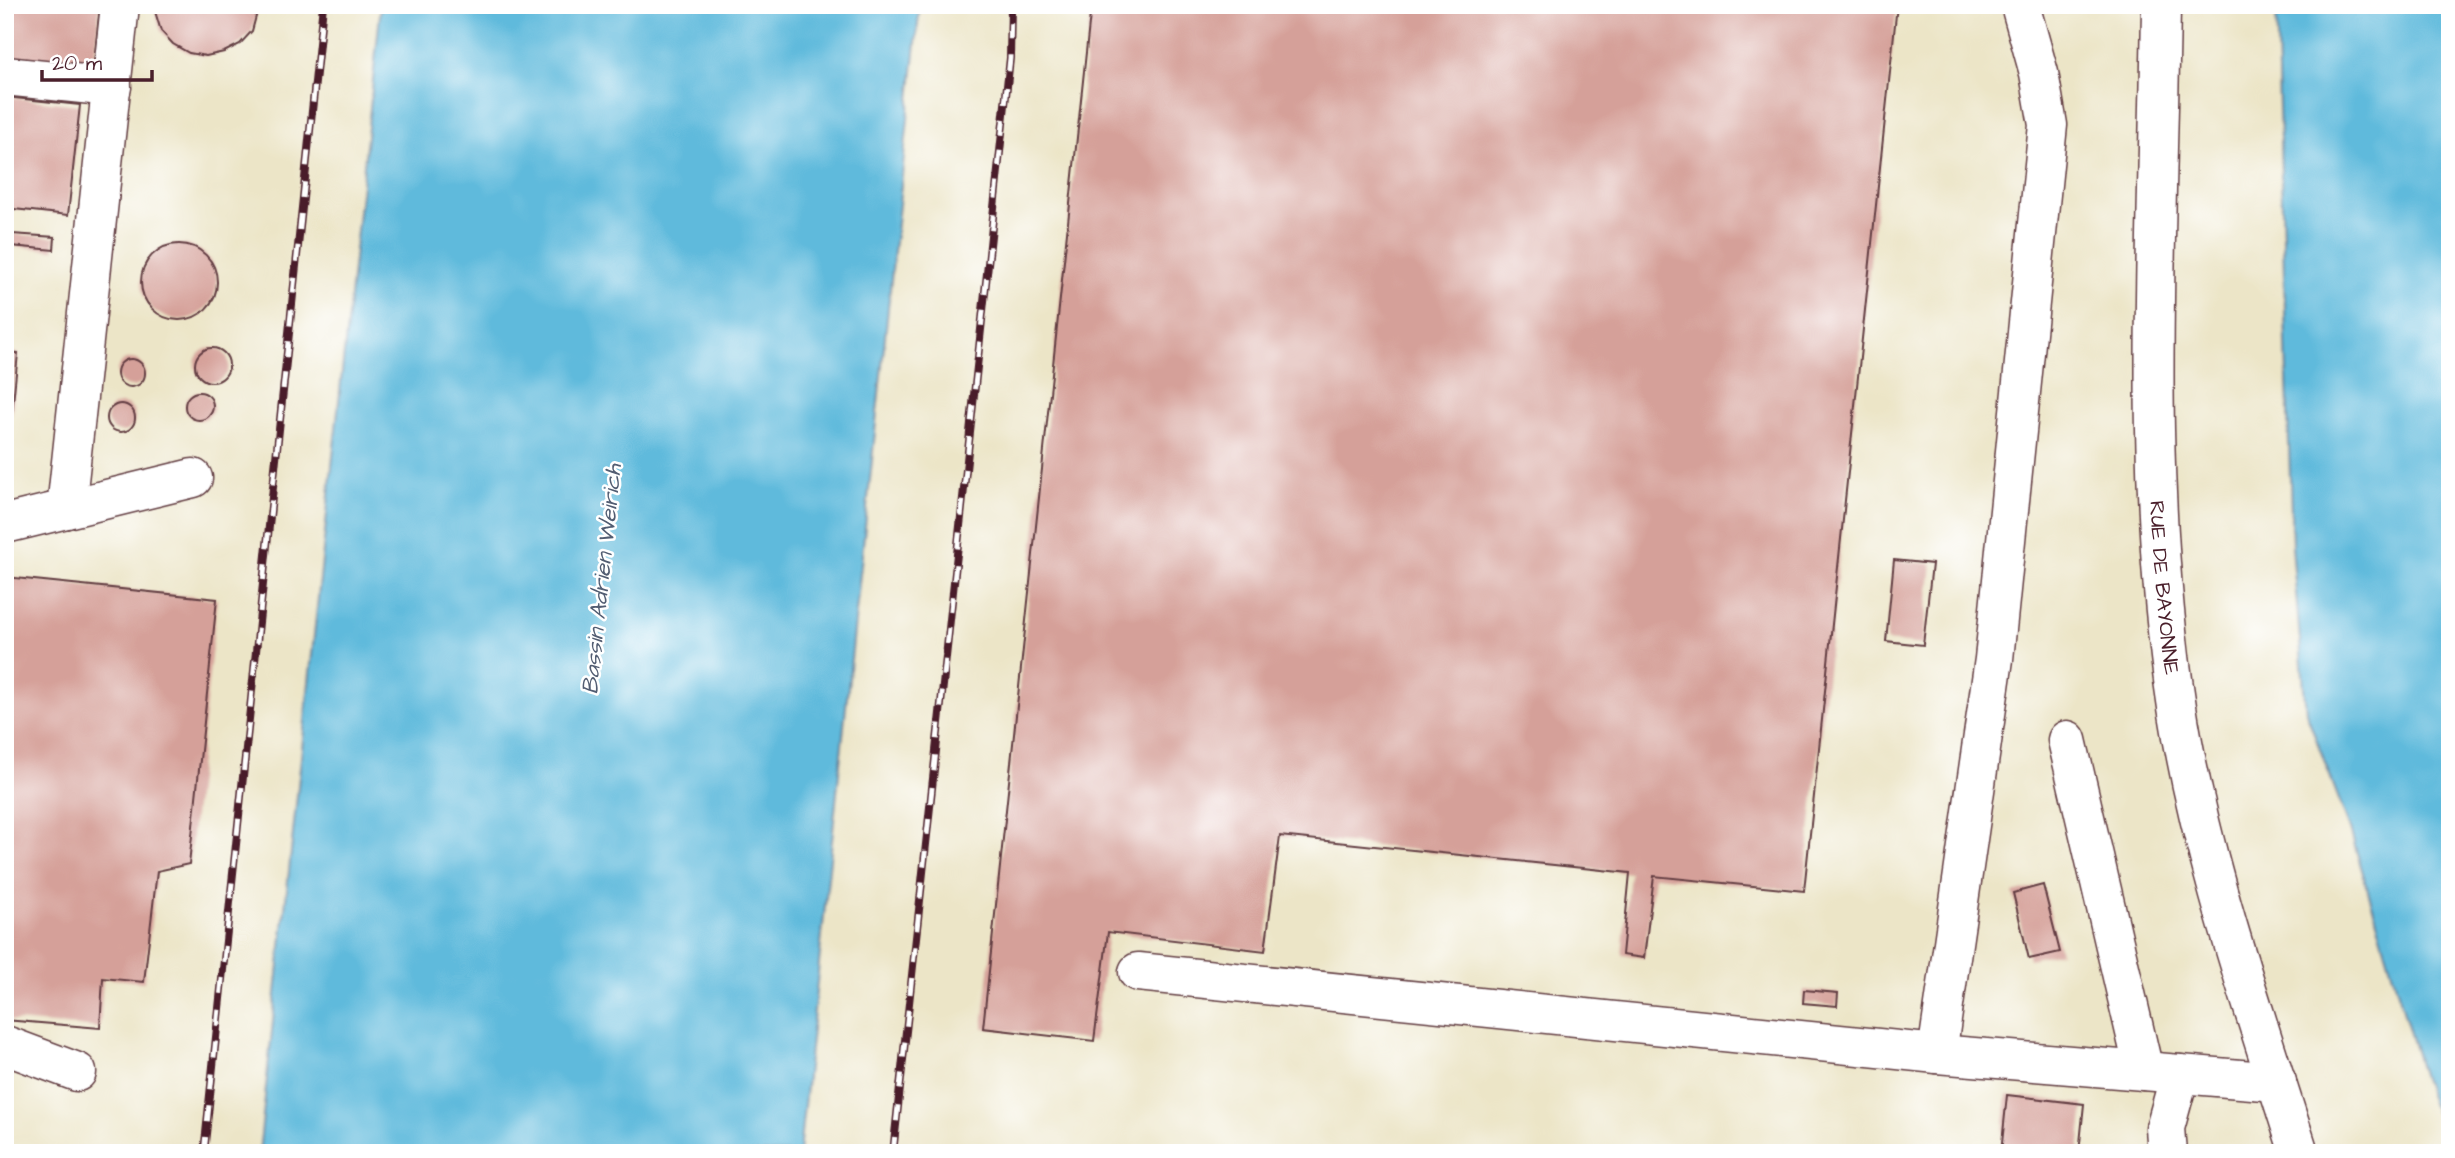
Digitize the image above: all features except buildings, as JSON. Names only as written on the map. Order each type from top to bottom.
[{"type":"street","points":[[66,509],[120,5]]},
{"type":"street","points":[[1937,1054],[1994,659],[2048,125],[2039,73],[2020,5]]},
{"type":"street","name":"RUE DE BAYONNE","points":[[2161,5],[2155,438],[2162,568],[2177,708],[2211,869],[2241,977],[2299,1153]]},
{"type":"street","points":[[5,76],[112,87]]},
{"type":"street","points":[[5,524],[193,478]]},
{"type":"street","points":[[2067,740],[2162,1073],[2167,1153]]},
{"type":"street","points":[[1138,972],[1937,1054],[2277,1082]]},
{"type":"street","points":[[5,1045],[77,1072]]},
{"type":"water","name":"Bassin Adrien Weirich","points":[[381,5],[920,5],[799,1153],[259,1153]]},
{"type":"water","points":[[2276,5],[2450,5],[2450,1153],[2423,1078],[2350,829],[2306,712],[2292,546]]},
{"type":"railway","points":[[204,1153],[323,5]]},
{"type":"railway","points":[[893,1153],[1010,58],[1011,5]]}]
